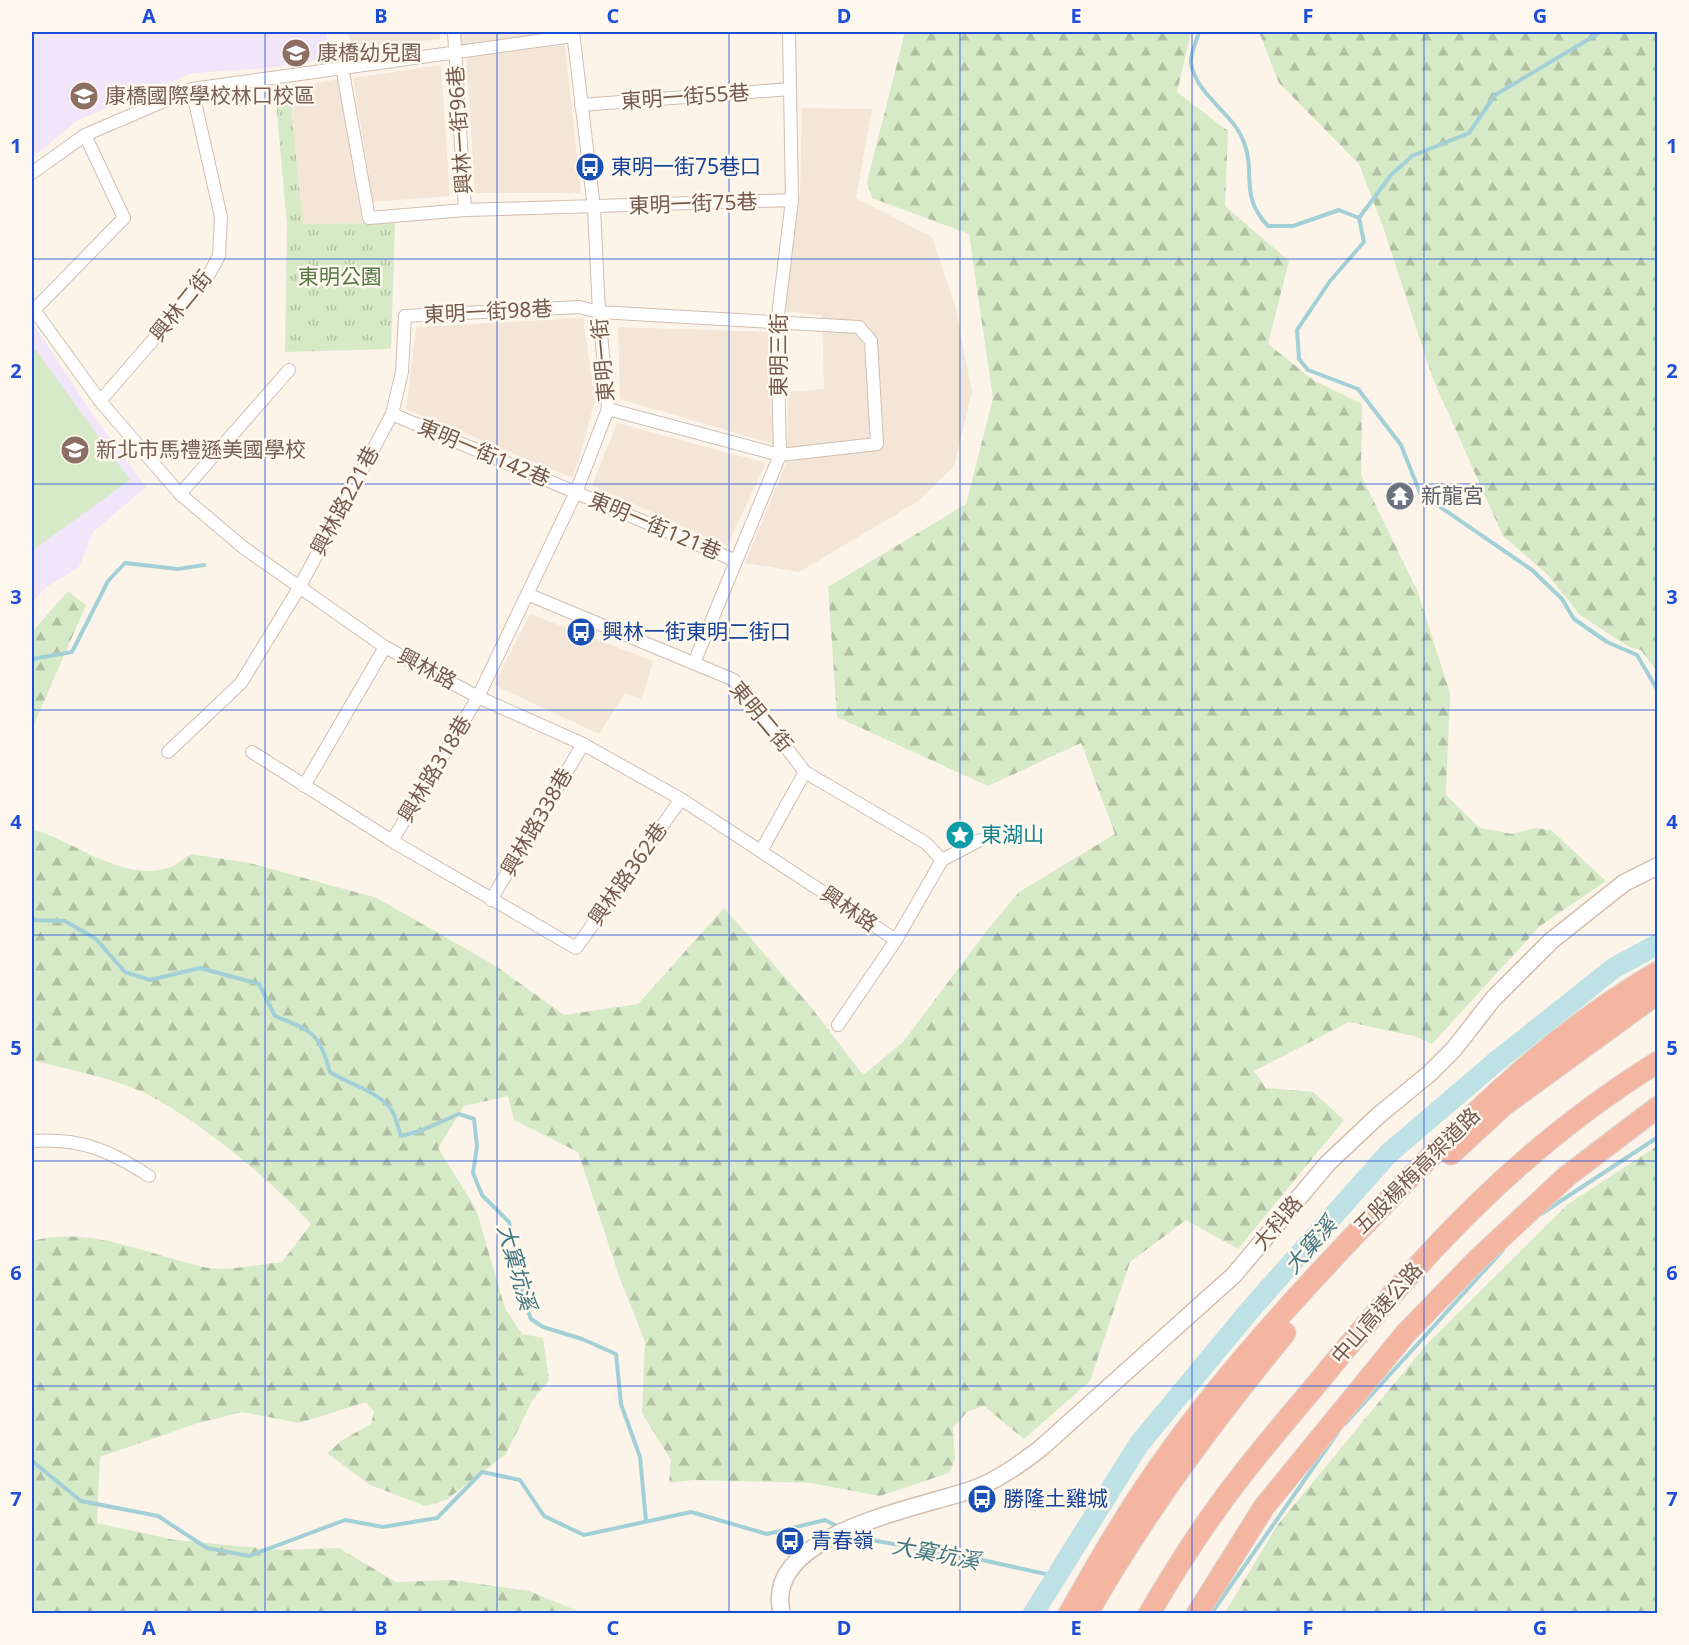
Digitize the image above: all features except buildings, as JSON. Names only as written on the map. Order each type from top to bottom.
[{"type":"highway","name":"五股楊梅高架道路","points":[[1069,1614],[1112,1537],[1160,1466],[1204,1408],[1307,1284],[1466,1120],[1550,1048],[1658,972]]},
{"type":"highway","name":"五股楊梅高架道路","points":[[1087,1614],[1126,1546],[1217,1416],[1321,1289],[1438,1166],[1504,1105],[1658,993]]},
{"type":"highway","name":"中山高速公路","points":[[1149,1614],[1222,1500],[1375,1312],[1486,1193],[1536,1149],[1614,1089],[1658,1062]]},
{"type":"highway","name":"中山高速公路","points":[[1197,1614],[1264,1507],[1406,1333],[1476,1261],[1567,1176],[1658,1107]]},
{"type":"street","name":"興林一街96巷","points":[[454,32],[465,210]]},
{"type":"street","name":"東明三街","points":[[694,663],[734,560],[780,454],[777,324],[792,200],[789,32]]},
{"type":"street","points":[[32,173],[85,135],[192,89],[573,34]]},
{"type":"street","name":"東明一街","points":[[478,697],[576,492],[608,409],[599,312],[594,208],[573,34]]},
{"type":"street","name":"東明一街75巷","points":[[342,67],[369,218],[465,210],[594,208],[792,200]]},
{"type":"street","name":"興林二街","points":[[100,401],[207,278],[219,256],[221,217],[192,89]]},
{"type":"street","name":"東明一街55巷","points":[[581,105],[790,89]]},
{"type":"street","points":[[33,309],[124,218],[85,135]]},
{"type":"street","name":"東明一街98巷","points":[[392,414],[402,372],[405,316],[579,307],[599,312]]},
{"type":"street","name":"興林路","points":[[33,309],[100,401],[180,495],[244,548],[385,647],[478,697],[583,744],[681,799],[896,940]]},
{"type":"street","points":[[599,312],[859,327],[871,341],[878,444],[780,454],[608,409]]},
{"type":"street","points":[[180,495],[289,370]]},
{"type":"street","name":"東明一街142巷","points":[[392,414],[576,492]]},
{"type":"street","name":"興林路221巷","points":[[168,752],[241,683],[299,588],[392,414]]},
{"type":"street","name":"東明一街121巷","points":[[576,492],[734,560]]},
{"type":"street","name":"東明二街","points":[[527,594],[734,680],[805,772],[926,843],[942,860]]},
{"type":"street","points":[[304,786],[385,647]]},
{"type":"street","name":"興林路318巷","points":[[392,841],[478,697]]},
{"type":"street","name":"興林路338巷","points":[[491,900],[583,744]]},
{"type":"street","points":[[252,752],[392,841],[491,900]]},
{"type":"street","points":[[762,851],[805,772]]},
{"type":"street","name":"興林路362巷","points":[[491,900],[576,948],[681,799]]},
{"type":"street","points":[[838,1025],[896,940],[942,860],[980,840]]},
{"type":"street","name":"大科路","points":[[782,1614],[780,1588],[799,1560],[861,1522],[979,1487],[1020,1465],[1041,1448],[1234,1275],[1328,1163],[1379,1115],[1430,1073],[1454,1049],[1494,999],[1551,942],[1624,883],[1658,866]]},
{"type":"street","points":[[32,1141],[94,1145],[118,1156],[149,1176]]},
{"type":"shaded area","name":"康橋國際學校林口校區","points":[[32,32],[326,32],[329,49],[321,60],[268,68],[193,73],[78,120],[32,158]]},
{"type":"shaded area","points":[[348,32],[440,32],[440,39],[351,49]]},
{"type":"shaded area","points":[[454,32],[573,32],[455,50]]},
{"type":"shaded area","points":[[565,45],[581,193],[475,193],[466,57]]},
{"type":"shaded area","points":[[441,65],[450,196],[373,202],[353,78]]},
{"type":"shaded area","points":[[338,79],[362,223],[303,224],[289,89]]},
{"type":"shaded area","points":[[802,108],[872,109],[856,198],[932,237],[955,305],[972,392],[954,466],[917,502],[799,572],[745,563],[787,461],[788,392],[824,389],[822,315],[782,311],[800,194]]},
{"type":"shaded area","points":[[583,318],[595,402],[573,478],[406,409],[416,327]]},
{"type":"shaded area","name":"新北市馬禮遜美國學校","points":[[32,322],[91,412],[146,487],[93,532],[79,567],[45,588],[32,604]]},
{"type":"shaded area","points":[[618,327],[768,332],[773,444],[620,399]]},
{"type":"shaded area","points":[[617,423],[766,463],[727,546],[592,485]]},
{"type":"shaded area","points":[[530,614],[653,661],[642,700],[625,693],[599,734],[494,685]]},
{"type":"green space","points":[[905,32],[1191,32],[1177,92],[1228,131],[1225,206],[1289,261],[1268,344],[1313,380],[1362,404],[1361,475],[1417,590],[1450,693],[1446,795],[1480,828],[1512,834],[1534,828],[1551,830],[1606,881],[1540,926],[1432,1044],[1414,1036],[1349,1022],[1254,1071],[1266,1088],[1313,1092],[1344,1120],[1238,1249],[1186,1220],[1130,1262],[1090,1381],[1024,1439],[984,1406],[968,1411],[953,1427],[955,1459],[949,1473],[880,1496],[811,1483],[693,1480],[669,1483],[671,1460],[642,1413],[645,1342],[619,1276],[578,1152],[514,1120],[508,1096],[464,1106],[438,1148],[476,1209],[505,1308],[522,1334],[543,1338],[549,1380],[532,1401],[506,1454],[446,1500],[426,1506],[370,1485],[327,1453],[344,1439],[371,1424],[374,1411],[366,1402],[299,1423],[242,1412],[195,1424],[100,1457],[97,1523],[175,1540],[281,1550],[339,1548],[396,1582],[451,1580],[529,1591],[583,1613],[32,1613],[32,1241],[54,1237],[99,1239],[186,1263],[225,1269],[282,1262],[311,1224],[276,1188],[230,1150],[159,1100],[112,1081],[32,1060],[32,829],[98,858],[133,870],[150,871],[168,868],[191,854],[249,863],[377,898],[496,966],[564,1015],[638,1004],[724,908],[811,1007],[863,1075],[903,1042],[988,929],[1019,892],[1115,834],[1081,743],[988,786],[837,717],[828,587],[966,504],[993,398],[969,234],[872,198],[867,182]]},
{"type":"green space","points":[[1259,32],[1657,32],[1657,671],[1641,650],[1629,647],[1580,615],[1547,574],[1503,536],[1433,379],[1382,224],[1359,164],[1279,83]]},
{"type":"green space","name":"東明公園","points":[[289,89],[303,224],[395,223],[391,349],[285,352],[287,226],[275,91]]},
{"type":"green space","name":"新北市馬禮遜美國學校","points":[[35,349],[130,480],[33,550],[32,352]]},
{"type":"green space","points":[[68,591],[86,605],[32,729],[32,632]]},
{"type":"green space","points":[[1657,1146],[1657,1613],[1225,1613],[1276,1527],[1426,1345],[1568,1204]]},
{"type":"waterway","points":[[1199,32],[1191,59],[1194,74],[1207,94],[1238,130],[1243,140],[1249,163],[1253,204],[1268,226],[1293,226],[1339,210],[1359,218],[1364,242],[1330,281],[1297,330],[1299,359],[1308,370],[1358,389],[1401,445],[1420,493],[1532,570],[1562,599],[1574,619],[1607,642],[1637,655],[1658,691]]},
{"type":"waterway","points":[[1359,218],[1391,175],[1412,156],[1469,133],[1495,95],[1601,32]]},
{"type":"waterway","name":"大窠坑溪","points":[[32,659],[72,652],[108,581],[125,563],[178,569],[204,565]]},
{"type":"waterway","name":"大窠坑溪","points":[[32,920],[65,921],[96,939],[125,972],[150,980],[200,968],[259,984],[275,1016],[298,1025],[318,1041],[330,1072],[385,1102],[396,1119],[401,1136],[420,1131],[459,1114],[474,1119],[477,1146],[473,1173],[482,1195],[509,1222],[520,1267],[522,1296],[531,1319],[543,1327],[582,1339],[616,1354],[621,1404],[640,1457],[646,1521]]},
{"type":"waterway","name":"大窠溪","points":[[1033,1614],[1139,1444],[1250,1310],[1388,1154],[1498,1060],[1614,968],[1658,944]]},
{"type":"waterway","points":[[1541,1214],[1658,1137]]},
{"type":"waterway","points":[[1345,1424],[1503,1250]]},
{"type":"waterway","points":[[1211,1614],[1338,1432]]},
{"type":"waterway","name":"大窠坑溪","points":[[32,1461],[81,1501],[158,1516],[207,1548],[249,1556],[345,1520],[383,1527],[437,1518],[482,1472],[520,1480],[544,1516],[584,1535],[691,1512],[767,1534],[825,1520],[841,1528]]},
{"type":"waterway","name":"大窠坑溪","points":[[854,1533],[865,1539],[964,1556],[1055,1576]]},
{"type":"place","name":"康橋幼兒園","points":[[296,53]]},
{"type":"place","name":"康橋國際學校林口校區","points":[[84,96]]},
{"type":"place","name":"東明一街75巷口","points":[[590,167]]},
{"type":"place","name":"新北市馬禮遜美國學校","points":[[75,450]]},
{"type":"place","name":"新龍宮","points":[[1400,496]]},
{"type":"place","name":"興林一街東明二街口","points":[[581,632]]},
{"type":"place","name":"東湖山","points":[[960,835]]},
{"type":"place","name":"勝隆土雞城","points":[[982,1499]]},
{"type":"place","name":"青春嶺","points":[[790,1541]]}]
